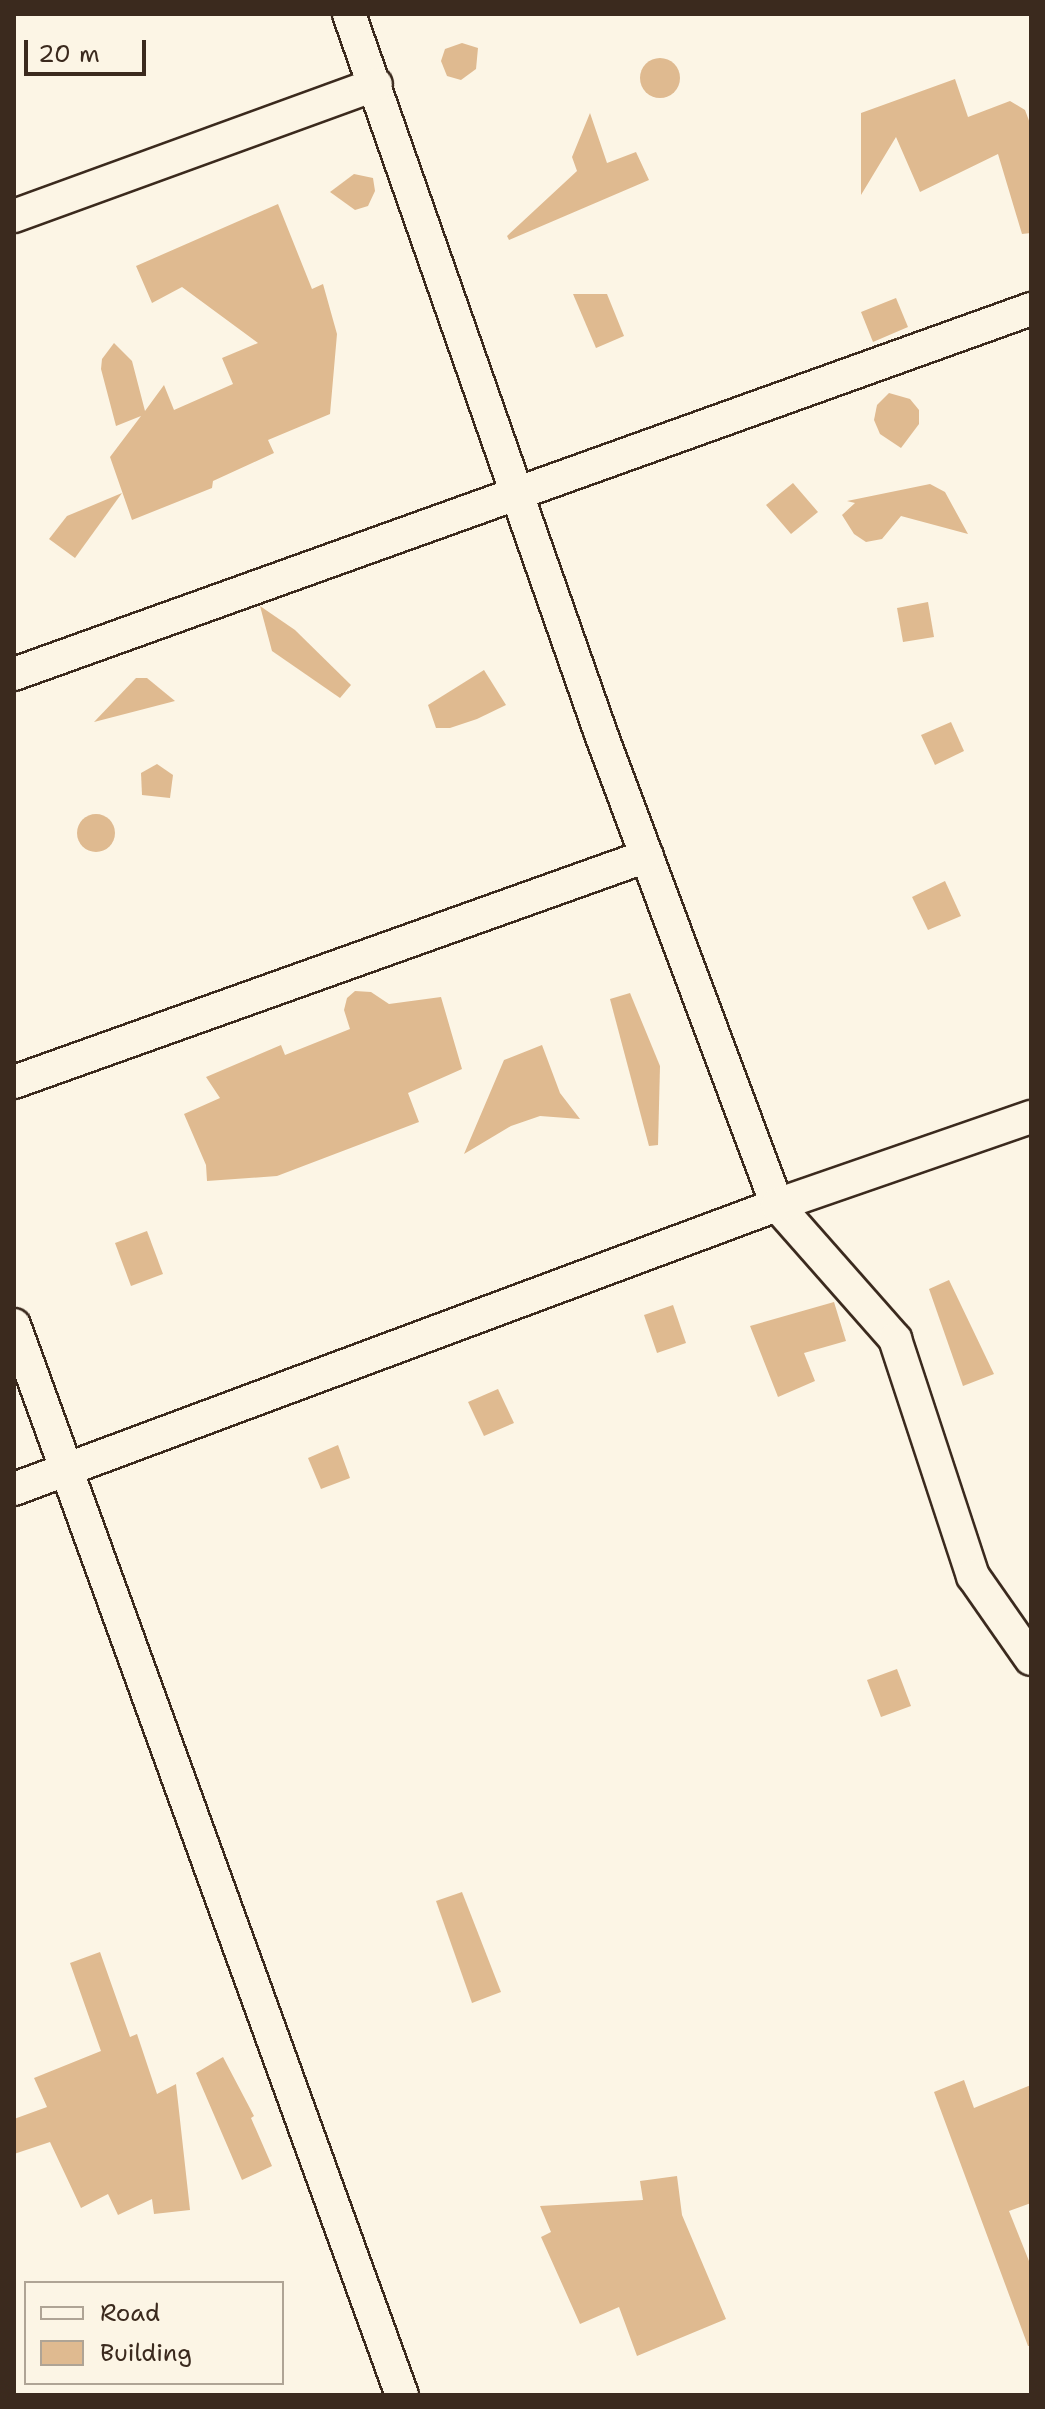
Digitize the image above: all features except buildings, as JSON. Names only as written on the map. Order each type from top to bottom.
[{"type":"street","points":[[349,14],[647,856],[777,1205],[895,1339],[973,1576],[1031,1659]]},
{"type":"street","points":[[14,216],[376,84]]},
{"type":"street","points":[[14,674],[1031,309]]},
{"type":"street","points":[[14,1082],[647,856]]},
{"type":"street","points":[[14,1489],[777,1205],[1031,1117]]},
{"type":"street","points":[[14,1325],[402,2395]]}]
